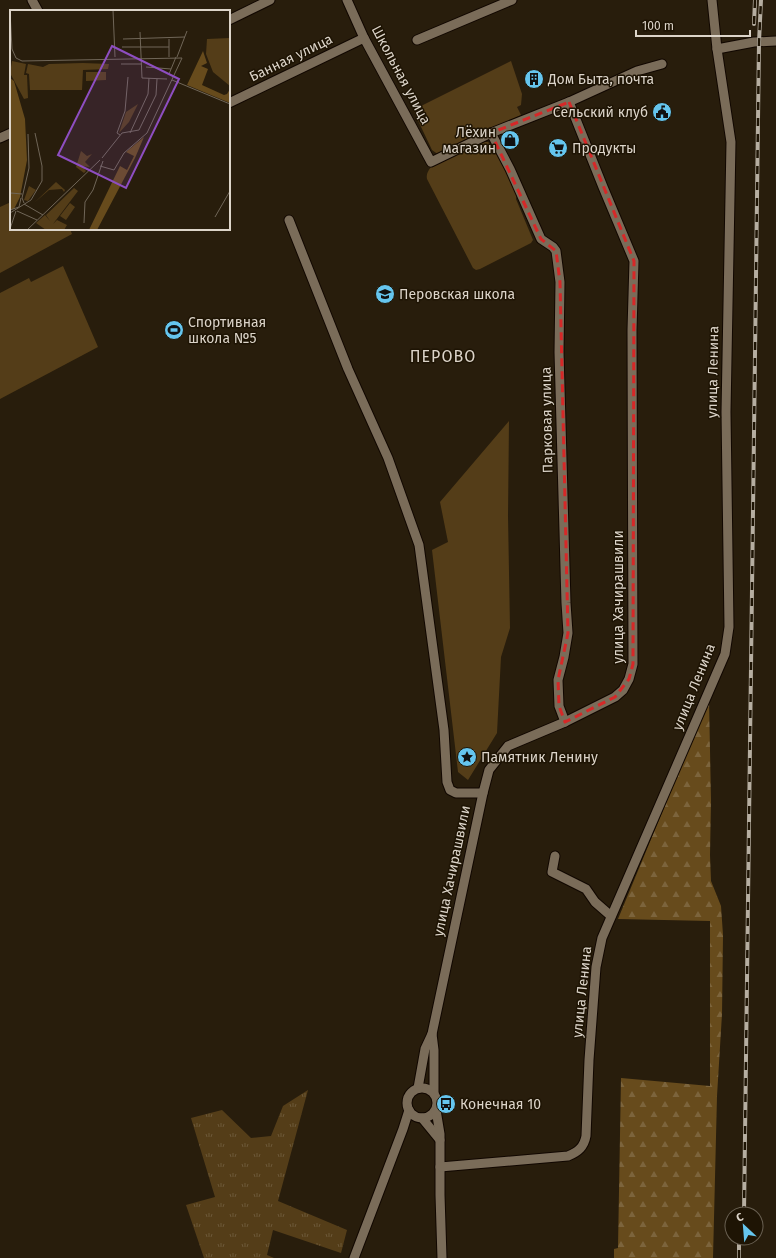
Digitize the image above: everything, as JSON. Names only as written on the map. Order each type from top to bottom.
[{"type":"street","points":[[32,0],[37,10]]},
{"type":"street","points":[[230,20],[270,0]]},
{"type":"street","name":"Школьная улица","points":[[347,0],[364,38],[431,162],[491,133]]},
{"type":"street","points":[[417,40],[512,0]]},
{"type":"street","name":"улица Ленина","points":[[440,1167],[568,1156],[575,1153],[583,1146],[586,1136],[589,1060],[596,967],[602,938],[725,654],[729,627],[726,412],[731,142],[717,49],[712,0]]},
{"type":"street","name":"Банная улица","points":[[230,103],[364,38]]},
{"type":"street","points":[[717,49],[754,42],[776,41]]},
{"type":"street","points":[[491,133],[569,102],[637,71],[662,64]]},
{"type":"street","name":"улица Хачирашвили","points":[[418,1088],[425,1049],[432,1034],[489,770],[508,746],[565,722],[615,697],[623,690],[630,679],[633,664],[632,330],[634,260],[569,102]]},
{"type":"street","points":[[0,138],[10,133]]},
{"type":"street","name":"Парковая улица","points":[[491,133],[510,169],[541,239],[553,247],[556,251],[560,282],[559,352],[568,633],[558,680],[559,706],[565,722]]},
{"type":"street","points":[[289,220],[348,369],[388,458],[419,545],[444,730],[447,782],[450,790],[456,793],[483,793]]},
{"type":"street","points":[[555,856],[552,872],[586,889],[595,902],[611,916]]},
{"type":"street","points":[[403,1129],[419,1118],[432,1115],[438,1107],[438,1102],[434,1093],[434,1050],[432,1034]]},
{"type":"street","points":[[354,1258],[403,1129],[409,1110],[407,1103],[410,1094],[418,1088],[425,1088],[434,1093]]},
{"type":"street","points":[[409,1110],[419,1118],[440,1140]]},
{"type":"street","points":[[436,1110],[440,1140],[442,1258]]},
{"type":"highlighted area","points":[[569,102],[634,261],[633,664],[629,679],[615,697],[565,722],[559,706],[558,680],[568,633],[560,282],[556,251],[541,239],[491,133]]},
{"type":"green space","points":[[511,61],[522,94],[521,105],[517,107],[521,115],[439,155],[432,150],[413,110]]},
{"type":"green space","points":[[484,142],[488,142],[493,147],[517,194],[516,199],[533,240],[531,243],[476,270],[473,268],[427,179],[427,176],[431,167]]},
{"type":"green space","points":[[10,202],[10,230],[70,230],[72,234],[0,273],[0,207]]},
{"type":"green space","points":[[63,266],[98,347],[0,399],[0,293],[29,278],[31,282]]},
{"type":"green space","points":[[509,421],[508,516],[510,628],[501,657],[497,733],[468,780],[458,772],[432,550],[448,542],[440,502]]},
{"type":"green space","points":[[709,699],[711,881],[721,906],[723,935],[722,1014],[717,1096],[713,1258],[614,1258],[614,1249],[618,1248],[621,1078],[710,1086],[710,921],[618,919]]},
{"type":"green space","points":[[308,1090],[278,1201],[347,1230],[341,1253],[273,1230],[267,1255],[274,1258],[204,1258],[186,1205],[215,1197],[191,1118],[222,1110],[251,1138],[271,1136],[283,1106]]},
{"type":"railway","points":[[754,24],[755,0]]},
{"type":"railway","points":[[744,1206],[759,42],[761,0]]},
{"type":"railway","points":[[739,1246],[739,1258]]},
{"type":"place","name":"Дом Быта, почта","points":[[534,79]]},
{"type":"place","name":"Сельский клуб","points":[[662,112]]},
{"type":"place","name":"Лёхин магазин","points":[[510,140]]},
{"type":"place","name":"Продукты","points":[[558,148]]},
{"type":"place","name":"Перовская школа","points":[[385,294]]},
{"type":"place","name":"Спортивная школа №5","points":[[174,330]]},
{"type":"place","name":"Памятник Ленину","points":[[467,757]]},
{"type":"place","name":"Конечная 10","points":[[446,1104]]},
{"type":"district","name":"ПЕРОВО","points":[[443,356]]}]
